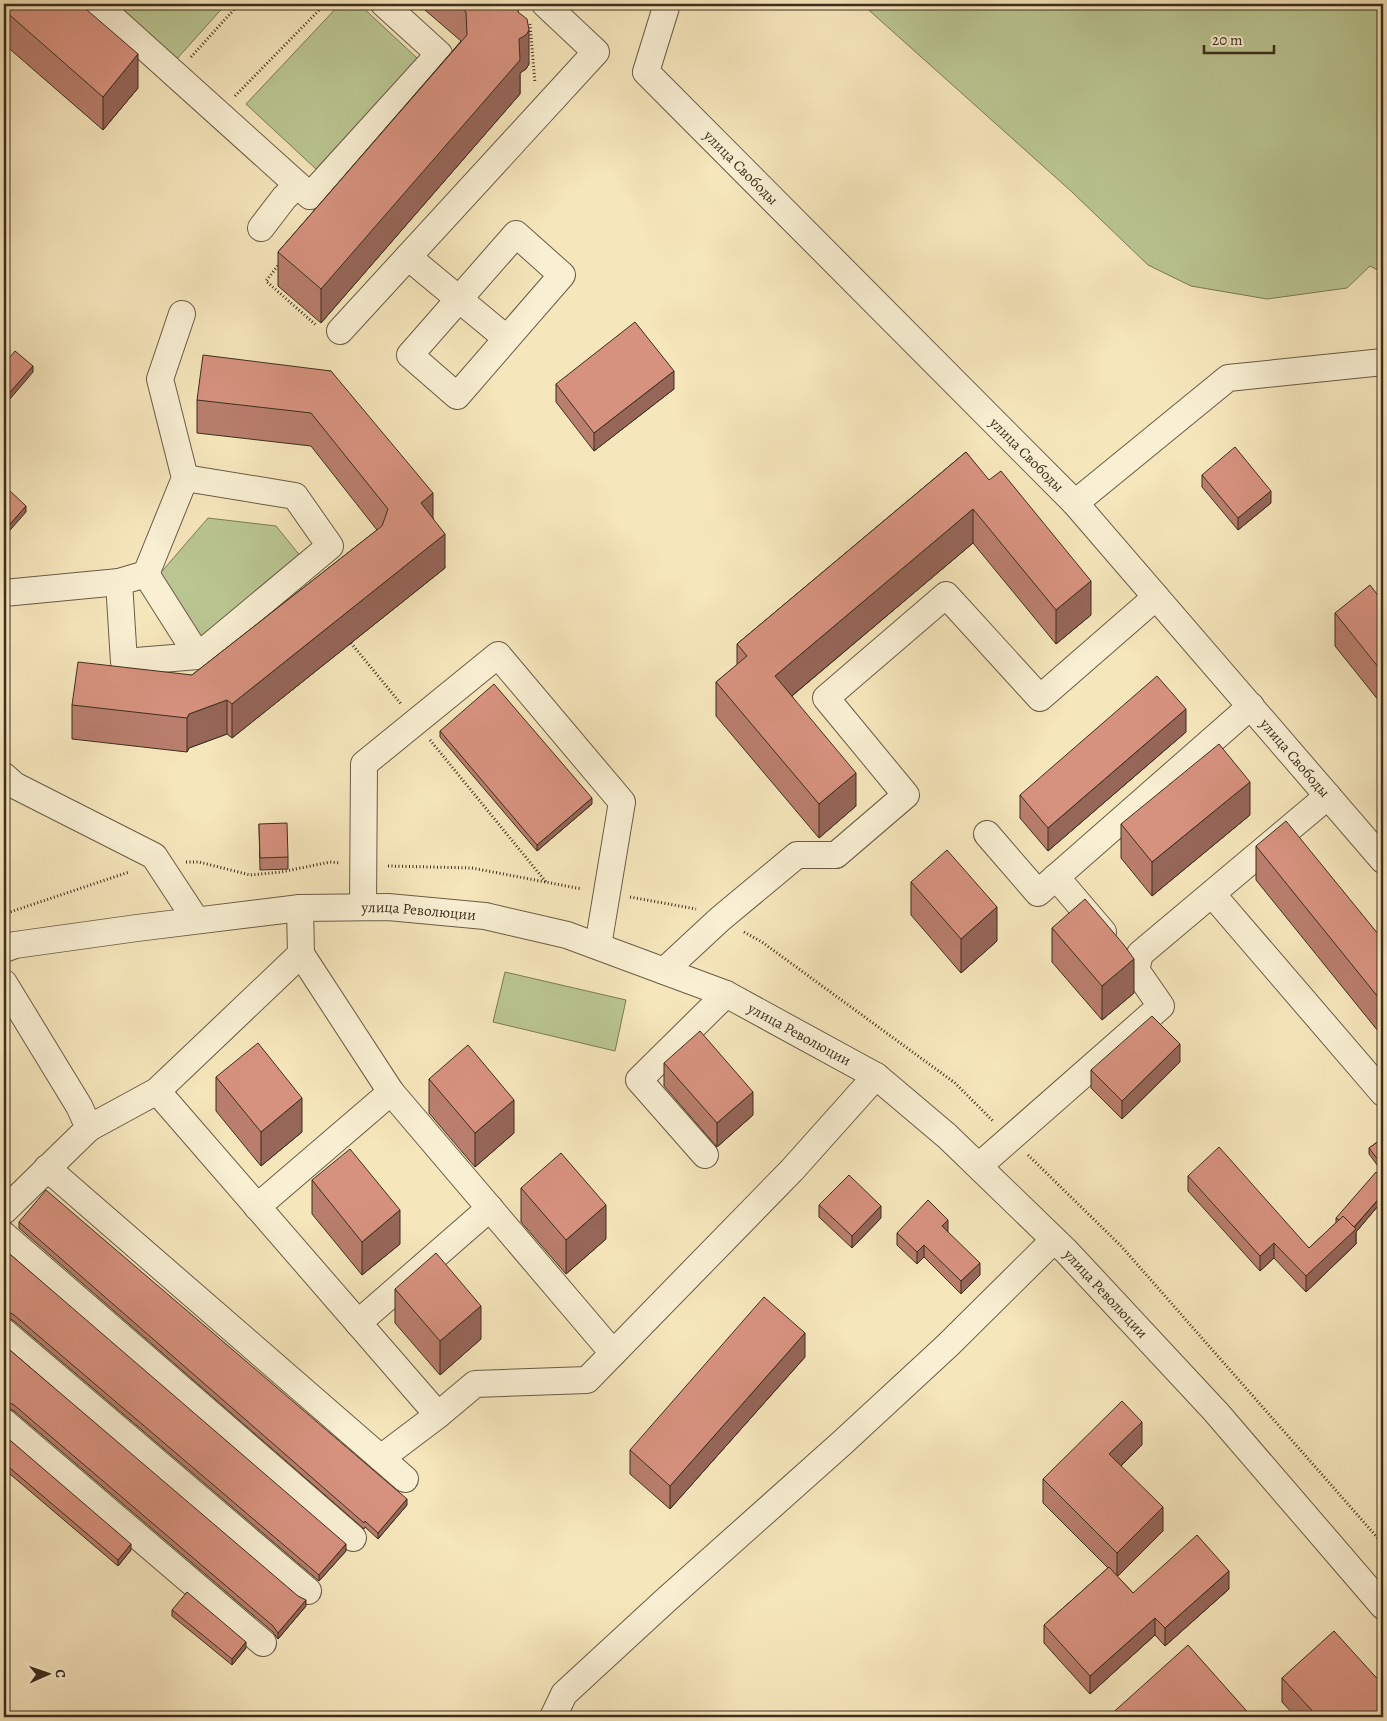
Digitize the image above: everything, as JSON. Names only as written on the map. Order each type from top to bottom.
[{"type":"street","points":[[97,4],[310,196],[438,54],[384,4]]},
{"type":"street","points":[[340,331],[596,52],[545,4]]},
{"type":"street","name":"улица Свободы","points":[[667,4],[646,72],[1075,503],[1383,860]]},
{"type":"street","points":[[261,228],[297,185]]},
{"type":"street","points":[[516,234],[562,274],[506,338],[457,396],[410,355],[516,234]]},
{"type":"street","points":[[408,257],[506,338]]},
{"type":"street","points":[[146,574],[185,478],[160,379],[182,314]]},
{"type":"street","points":[[1075,503],[1228,378],[1383,362]]},
{"type":"street","points":[[118,582],[124,662],[198,656],[330,546],[295,496],[185,478]]},
{"type":"street","points":[[4,594],[118,582],[146,574]]},
{"type":"street","points":[[146,574],[198,656]]},
{"type":"street","points":[[664,971],[720,919],[797,855],[836,855],[906,796],[826,698],[946,595],[1040,698],[1156,597]]},
{"type":"street","points":[[364,907],[364,764],[498,655],[622,802],[598,946]]},
{"type":"street","points":[[987,834],[1038,893],[1251,706]]},
{"type":"street","points":[[4,776],[14,785],[154,856],[196,920]]},
{"type":"street","points":[[1136,970],[1140,954],[1328,796]]},
{"type":"street","points":[[979,1166],[1012,1139],[1161,1006],[1136,970],[1056,877]]},
{"type":"street","points":[[1212,894],[1383,1093]]},
{"type":"street","name":"улица Революции","points":[[4,948],[196,920],[300,908],[388,907],[485,916],[568,934],[726,994],[876,1076],[947,1136],[1054,1240],[1216,1412],[1383,1606]]},
{"type":"street","points":[[300,908],[301,954],[392,1092],[613,1353]]},
{"type":"street","points":[[4,1211],[89,1128],[157,1091],[301,954]]},
{"type":"street","points":[[4,983],[79,1106],[89,1128]]},
{"type":"street","points":[[705,1154],[639,1080],[726,994]]},
{"type":"street","points":[[381,1458],[475,1384],[587,1380],[792,1170],[876,1076]]},
{"type":"street","points":[[157,1091],[438,1415]]},
{"type":"street","points":[[257,1207],[392,1092]]},
{"type":"street","points":[[48,1168],[405,1479]]},
{"type":"street","points":[[358,1323],[490,1208]]},
{"type":"street","points":[[4,1235],[353,1538]]},
{"type":"street","points":[[554,1717],[564,1694],[948,1345],[1054,1240]]},
{"type":"street","points":[[4,1332],[308,1591]]},
{"type":"street","points":[[4,1422],[263,1643]]},
{"type":"path","points":[[175,75],[239,4]]},
{"type":"path","points":[[230,102],[325,4]]},
{"type":"path","points":[[351,643],[546,882]]},
{"type":"path","points":[[4,914],[157,862],[199,862],[250,875],[281,872],[330,862],[396,867],[472,868],[707,911],[762,942],[955,1083],[1121,1246],[1383,1544]]},
{"type":"green space","points":[[112,4],[226,4],[175,61]]},
{"type":"green space","points":[[340,4],[359,4],[418,59],[316,169],[246,104]]},
{"type":"green space","points":[[862,4],[1383,4],[1383,273],[1370,266],[1347,288],[1267,299],[1191,286],[1148,265],[1072,192]]},
{"type":"green space","points":[[208,518],[276,526],[302,558],[202,641],[157,577]]},
{"type":"green space","points":[[505,972],[626,1000],[615,1051],[493,1022]]},
{"type":"building","points":[[4,4],[80,4],[138,54],[103,97],[4,10]]},
{"type":"building","points":[[457,4],[518,4],[518,12],[527,19],[529,30],[526,35],[519,39],[520,60],[321,289],[278,252],[467,35],[466,12]]},
{"type":"building","points":[[635,322],[674,371],[594,433],[556,384]]},
{"type":"building","points":[[15,351],[33,366],[4,399],[4,364]]},
{"type":"building","points":[[203,355],[331,371],[433,493],[421,503],[445,534],[232,704],[227,700],[189,714],[187,718],[72,705],[78,662],[192,675],[382,526],[388,509],[311,413],[197,400]]},
{"type":"building","points":[[1235,447],[1271,491],[1238,518],[1202,475]]},
{"type":"building","points":[[966,452],[989,480],[1001,471],[1091,581],[1056,610],[973,509],[775,676],[856,773],[819,804],[716,682],[747,656],[737,644]]},
{"type":"building","points":[[9,490],[26,506],[4,531],[4,496]]},
{"type":"building","points":[[1370,585],[1383,602],[1383,673],[1335,613]]},
{"type":"building","points":[[1157,676],[1186,709],[1048,828],[1020,795]]},
{"type":"building","points":[[494,684],[592,798],[537,845],[440,731]]},
{"type":"building","points":[[1219,744],[1250,782],[1152,862],[1121,824]]},
{"type":"building","points":[[1286,821],[1383,940],[1383,993],[1378,997],[1256,846]]},
{"type":"building","points":[[287,823],[288,857],[260,858],[259,824]]},
{"type":"building","points":[[947,850],[997,907],[961,939],[911,882]]},
{"type":"building","points":[[1085,899],[1134,959],[1102,986],[1052,928]]},
{"type":"building","points":[[1152,1016],[1180,1044],[1122,1101],[1091,1070]]},
{"type":"building","points":[[700,1031],[753,1092],[717,1123],[664,1063]]},
{"type":"building","points":[[258,1043],[302,1098],[261,1132],[216,1077]]},
{"type":"building","points":[[468,1045],[514,1100],[475,1133],[429,1079]]},
{"type":"building","points":[[1383,1138],[1383,1163],[1381,1164],[1369,1148]]},
{"type":"building","points":[[1219,1147],[1309,1248],[1343,1216],[1356,1229],[1306,1276],[1274,1243],[1260,1256],[1188,1176]]},
{"type":"building","points":[[350,1149],[400,1210],[362,1242],[312,1180]]},
{"type":"building","points":[[561,1153],[606,1205],[566,1240],[521,1188]]},
{"type":"building","points":[[1376,1172],[1383,1178],[1383,1194],[1354,1227],[1343,1216],[1339,1220],[1336,1218]]},
{"type":"building","points":[[849,1175],[881,1206],[852,1236],[819,1205]]},
{"type":"building","points":[[46,1190],[407,1499],[378,1533],[365,1521],[364,1523],[19,1222]]},
{"type":"building","points":[[928,1200],[948,1220],[942,1226],[980,1263],[961,1281],[924,1245],[917,1252],[897,1233]]},
{"type":"building","points":[[4,1249],[346,1544],[319,1575],[14,1315],[7,1311],[4,1312]]},
{"type":"building","points":[[436,1253],[481,1306],[440,1341],[395,1289]]},
{"type":"building","points":[[764,1297],[805,1333],[670,1486],[630,1450]]},
{"type":"building","points":[[4,1345],[298,1596],[306,1600],[278,1633],[273,1626],[14,1405],[4,1401]]},
{"type":"building","points":[[1122,1401],[1142,1422],[1109,1454],[1163,1507],[1117,1553],[1043,1479]]},
{"type":"building","points":[[4,1435],[131,1544],[118,1560],[4,1463]]},
{"type":"building","points":[[1197,1535],[1229,1571],[1165,1628],[1155,1618],[1090,1676],[1044,1625],[1109,1567],[1133,1593]]},
{"type":"building","points":[[187,1592],[246,1642],[232,1659],[172,1610]]},
{"type":"building","points":[[1334,1631],[1383,1685],[1383,1717],[1318,1717],[1282,1678]]},
{"type":"building","points":[[1188,1645],[1252,1717],[1108,1717]]}]
